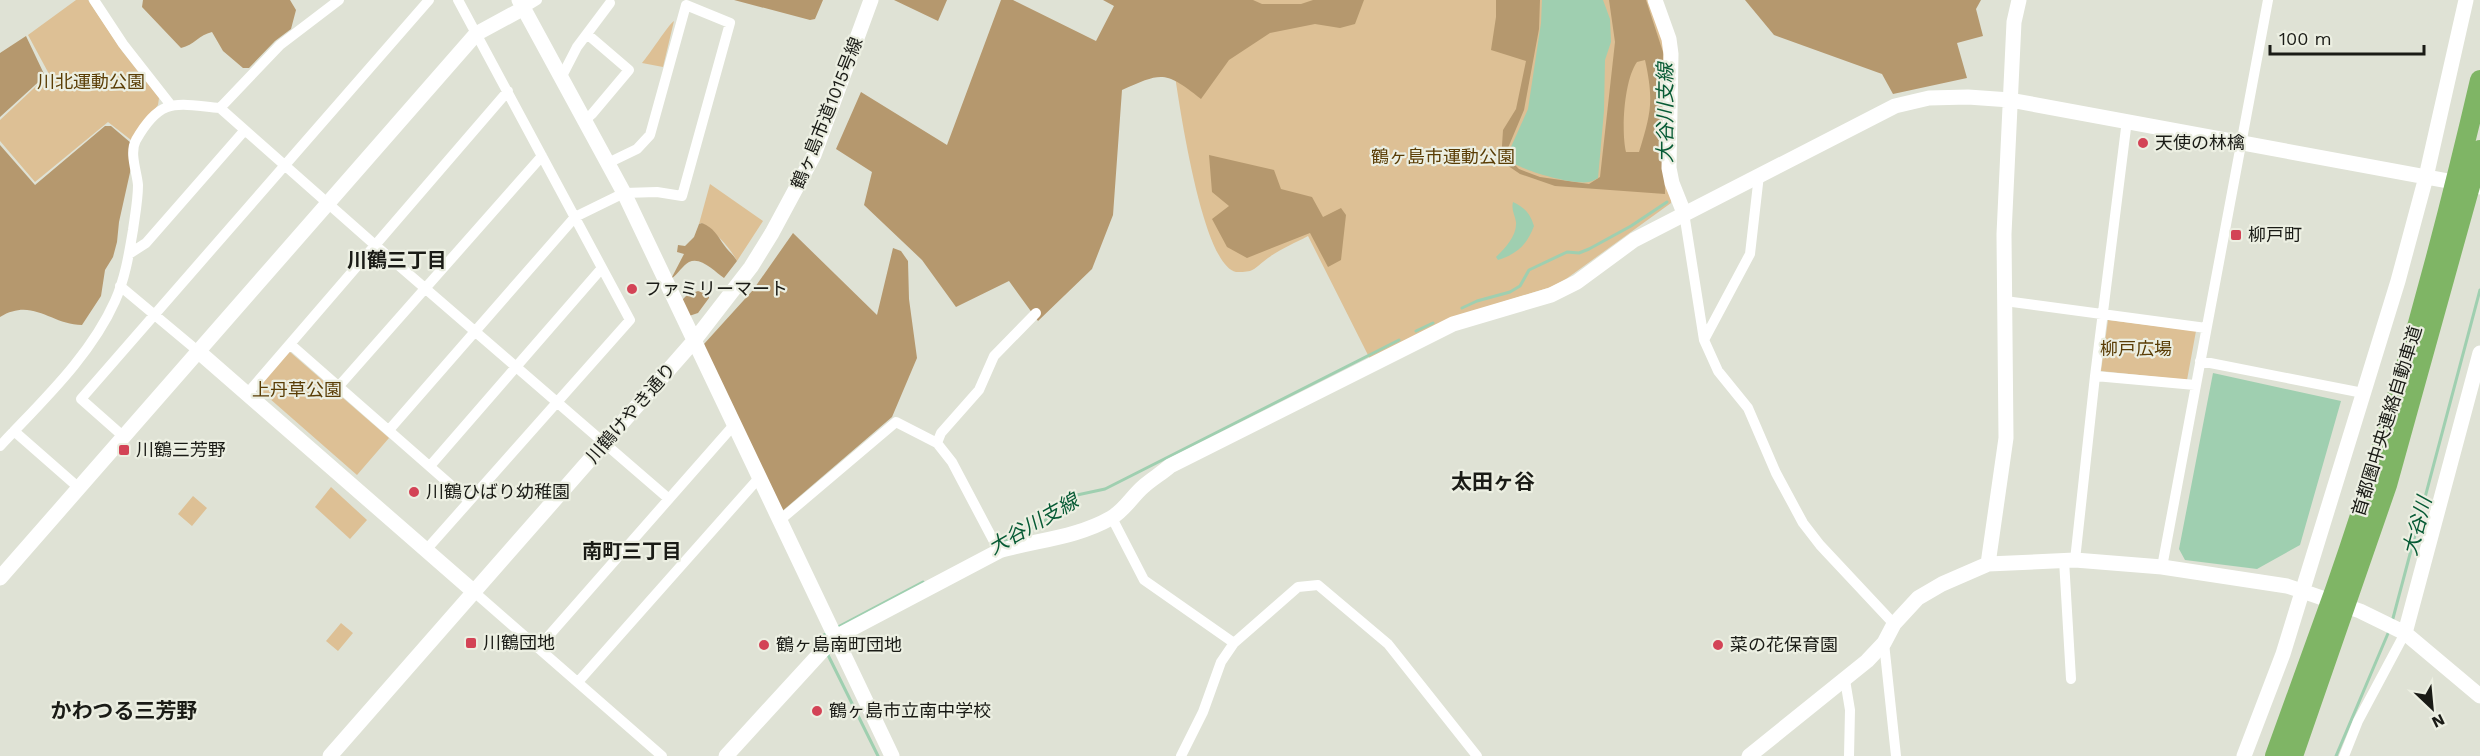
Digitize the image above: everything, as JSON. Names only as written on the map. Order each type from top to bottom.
[{"type":"highway","name":"首都圏中央連絡自動車道","points":[[2467,185],[2480,80]]},
{"type":"highway","name":"首都圏中央連絡自動車道","points":[[2275,756],[2387,485],[2467,185],[2480,150]]},
{"type":"highway","name":"首都圏中央連絡自動車道","points":[[2293,756],[2343,591]]},
{"type":"street","points":[[94,0],[123,44],[170,104]]},
{"type":"street","points":[[220,108],[280,45],[339,0]]},
{"type":"street","points":[[124,437],[81,399],[429,0]]},
{"type":"street","points":[[426,550],[630,320],[458,0]]},
{"type":"street","name":"鶴ヶ島市道1015号線","points":[[693,342],[751,267],[799,185],[832,109],[872,0]]},
{"type":"street","points":[[1656,0],[1669,39],[1671,54],[1669,168],[1672,183],[1684,213],[1704,340],[1718,371],[1748,408],[1776,473],[1803,523],[1820,545],[1894,624]]},
{"type":"street","points":[[1988,564],[2006,438],[2004,234],[2014,22],[2019,0]]},
{"type":"street","points":[[2162,567],[2268,0]]},
{"type":"street","points":[[2244,756],[2283,654],[2398,281],[2426,177],[2466,0]]},
{"type":"street","points":[[0,578],[476,34],[527,3],[561,78],[624,194],[778,521],[828,645],[892,756]]},
{"type":"street","points":[[561,78],[587,34],[610,3]]},
{"type":"street","points":[[389,430],[575,217],[624,194],[657,192],[682,196],[730,23],[686,5],[650,135],[637,149],[608,163]]},
{"type":"street","points":[[585,120],[629,70],[587,34]]},
{"type":"street","points":[[246,395],[508,91]]},
{"type":"street","points":[[726,756],[828,645],[999,551],[1028,542],[1081,531],[1112,518],[1126,507],[1143,487],[1170,466],[1453,324],[1551,295],[1577,282],[1634,240],[1894,106],[1929,98],[1968,97],[2010,100],[2467,185]]},
{"type":"street","points":[[0,447],[60,381],[89,344],[114,302],[129,254],[137,197],[135,143],[162,108],[170,104],[220,108],[424,288],[669,498]]},
{"type":"street","points":[[2071,679],[2069,560],[2127,120]]},
{"type":"street","points":[[129,254],[146,243],[244,131]]},
{"type":"street","points":[[339,386],[542,156]]},
{"type":"street","points":[[1704,340],[1750,254],[1759,175]]},
{"type":"street","points":[[430,466],[602,268]]},
{"type":"street","points":[[120,286],[199,351],[246,395],[662,756]]},
{"type":"street","points":[[2005,301],[2206,328]]},
{"type":"street","points":[[937,443],[941,433],[979,390],[994,356],[1036,313]]},
{"type":"street","name":"川鶴けやき通り","points":[[330,756],[693,342]]},
{"type":"street","points":[[290,345],[469,501]]},
{"type":"street","points":[[2345,756],[2358,721],[2405,633],[2480,353]]},
{"type":"street","points":[[2200,361],[2363,393]]},
{"type":"street","points":[[2095,376],[2195,385]]},
{"type":"street","points":[[778,521],[897,422],[937,443],[952,462],[999,551]]},
{"type":"street","points":[[538,648],[733,426]]},
{"type":"street","points":[[14,431],[79,488]]},
{"type":"street","points":[[578,682],[758,479]]},
{"type":"street","points":[[1112,518],[1144,580],[1234,643]]},
{"type":"street","points":[[1749,756],[1845,680],[1884,643],[1894,624],[1918,598],[1942,584],[1988,564],[2069,560],[2162,567],[2287,586],[2360,611],[2405,633],[2480,696]]},
{"type":"street","points":[[1180,756],[1200,720],[1221,662],[1234,643],[1298,587],[1318,585],[1388,644],[1477,756]]},
{"type":"street","points":[[1884,643],[1896,756]]},
{"type":"street","points":[[1845,680],[1850,710],[1849,756]]},
{"type":"green space","name":"川北運動公園","points":[[76,0],[88,0],[122,51],[159,98],[158,105],[131,140],[108,122],[35,182],[0,141],[0,120],[49,74],[28,35]]},
{"type":"green space","name":"鶴ヶ島市運動公園","points":[[1165,0],[1652,0],[1669,50],[1671,203],[1566,279],[1551,287],[1470,312],[1370,359],[1308,236],[1277,252],[1250,271],[1236,272],[1222,260],[1209,232],[1187,148]]},
{"type":"green space","points":[[674,21],[663,67],[642,63],[668,28]]},
{"type":"green space","points":[[710,184],[763,221],[737,261],[717,235],[702,223],[699,224]]},
{"type":"green space","name":"柳戸広場","points":[[2108,320],[2196,331],[2187,380],[2101,371]]},
{"type":"green space","name":"上丹草公園","points":[[290,352],[389,438],[357,475],[261,391],[259,387],[286,353]]},
{"type":"green space","points":[[331,487],[367,520],[350,539],[315,507]]},
{"type":"green space","points":[[193,496],[207,508],[192,526],[178,514]]},
{"type":"green space","points":[[341,623],[353,633],[338,651],[326,641]]},
{"type":"shaded area","points":[[143,0],[290,0],[296,10],[291,29],[275,41],[249,68],[243,68],[223,51],[212,32],[181,48],[142,7]]},
{"type":"shaded area","points":[[734,0],[823,0],[815,19],[810,20]]},
{"type":"shaded area","points":[[894,0],[947,0],[938,21]]},
{"type":"shaded area","points":[[1001,0],[1013,0],[1096,41],[1114,6],[1103,0],[1253,0],[1262,4],[1301,4],[1313,0],[1364,0],[1355,24],[1340,28],[1315,24],[1270,33],[1229,60],[1201,99],[1179,83],[1163,77],[1147,80],[1122,90],[1113,215],[1092,269],[1038,321],[1009,281],[956,307],[922,260],[864,205],[872,172],[836,149],[861,92],[947,145]]},
{"type":"shaded area","points":[[1496,0],[1540,0],[1539,29],[1524,110],[1505,155],[1519,169],[1540,177],[1589,184],[1600,177],[1615,42],[1609,0],[1646,0],[1663,52],[1665,194],[1555,186],[1520,174],[1501,161],[1503,130],[1516,109],[1526,61],[1491,50]],"holes":[[[1645,60],[1650,86],[1649,117],[1639,152],[1626,152],[1624,119],[1626,93],[1637,62]]]},
{"type":"shaded area","points":[[1542,0],[1603,0],[1610,19],[1611,42],[1605,60],[1604,111],[1598,178],[1590,182],[1546,176],[1512,163],[1506,158],[1528,109],[1541,23]]},
{"type":"shaded area","points":[[1745,0],[1981,0],[1976,9],[1983,36],[1957,43],[1967,78],[1893,94],[1882,74],[1774,35]]},
{"type":"shaded area","points":[[26,36],[45,76],[0,117],[0,53]]},
{"type":"shaded area","points":[[105,126],[111,126],[131,143],[131,168],[117,242],[113,257],[105,270],[101,296],[82,325],[61,321],[42,313],[22,310],[0,317],[0,145],[35,185]]},
{"type":"shaded area","points":[[1209,155],[1274,170],[1281,189],[1312,197],[1323,217],[1341,208],[1346,215],[1341,260],[1328,267],[1310,233],[1247,258],[1227,247],[1212,219],[1229,206],[1212,192]]},
{"type":"shaded area","points":[[1513,202],[1526,211],[1534,226],[1520,248],[1511,255],[1498,260],[1496,257],[1515,232]]},
{"type":"shaded area","points":[[702,223],[715,232],[737,261],[724,278],[703,263],[694,261],[687,263],[671,279],[684,254],[677,252],[678,245],[685,246],[694,237],[699,224]]},
{"type":"shaded area","points":[[793,233],[877,315],[893,248],[901,251],[908,261],[909,299],[917,358],[892,417],[780,513],[706,353],[704,344],[753,290]]},
{"type":"shaded area","points":[[698,291],[709,295],[709,298],[698,313],[689,316],[682,300],[687,295]]},
{"type":"shaded area","points":[[2213,373],[2341,401],[2300,545],[2257,569],[2185,560],[2179,549]]},
{"type":"waterway","points":[[1462,308],[1477,301],[1510,292],[1520,286],[1529,270],[1567,252],[1579,253],[1589,249],[1631,226],[1667,202]]},
{"type":"waterway","name":"大谷川","points":[[2392,622],[2480,290]]},
{"type":"waterway","points":[[1416,331],[1433,323]]},
{"type":"waterway","name":"大谷川支線","points":[[999,544],[1043,522],[1077,495],[1105,489],[1399,340]]},
{"type":"waterway","name":"大谷川支線","points":[[836,628],[923,582]]},
{"type":"waterway","name":"大谷川","points":[[2336,756],[2389,631]]},
{"type":"waterway","name":"大谷川支線","points":[[822,644],[819,637],[828,633]]},
{"type":"waterway","name":"大谷川支線","points":[[827,653],[878,756]]},
{"type":"place","name":"天使の林檎","points":[[2143,143]]},
{"type":"place","name":"柳戸町","points":[[2236,235]]},
{"type":"place","name":"ファミリーマート","points":[[632,289]]},
{"type":"place","name":"川鶴三芳野","points":[[124,450]]},
{"type":"place","name":"川鶴ひばり幼稚園","points":[[414,492]]},
{"type":"place","name":"川鶴団地","points":[[471,643]]},
{"type":"place","name":"鶴ヶ島南町団地","points":[[764,645]]},
{"type":"place","name":"菜の花保育園","points":[[1718,645]]},
{"type":"place","name":"鶴ヶ島市立南中学校","points":[[817,711]]},
{"type":"district","name":"川鶴三丁目","points":[[397,260]]},
{"type":"district","name":"太田ヶ谷","points":[[1493,482]]},
{"type":"district","name":"南町三丁目","points":[[632,551]]},
{"type":"district","name":"かわつる三芳野","points":[[124,711]]}]
